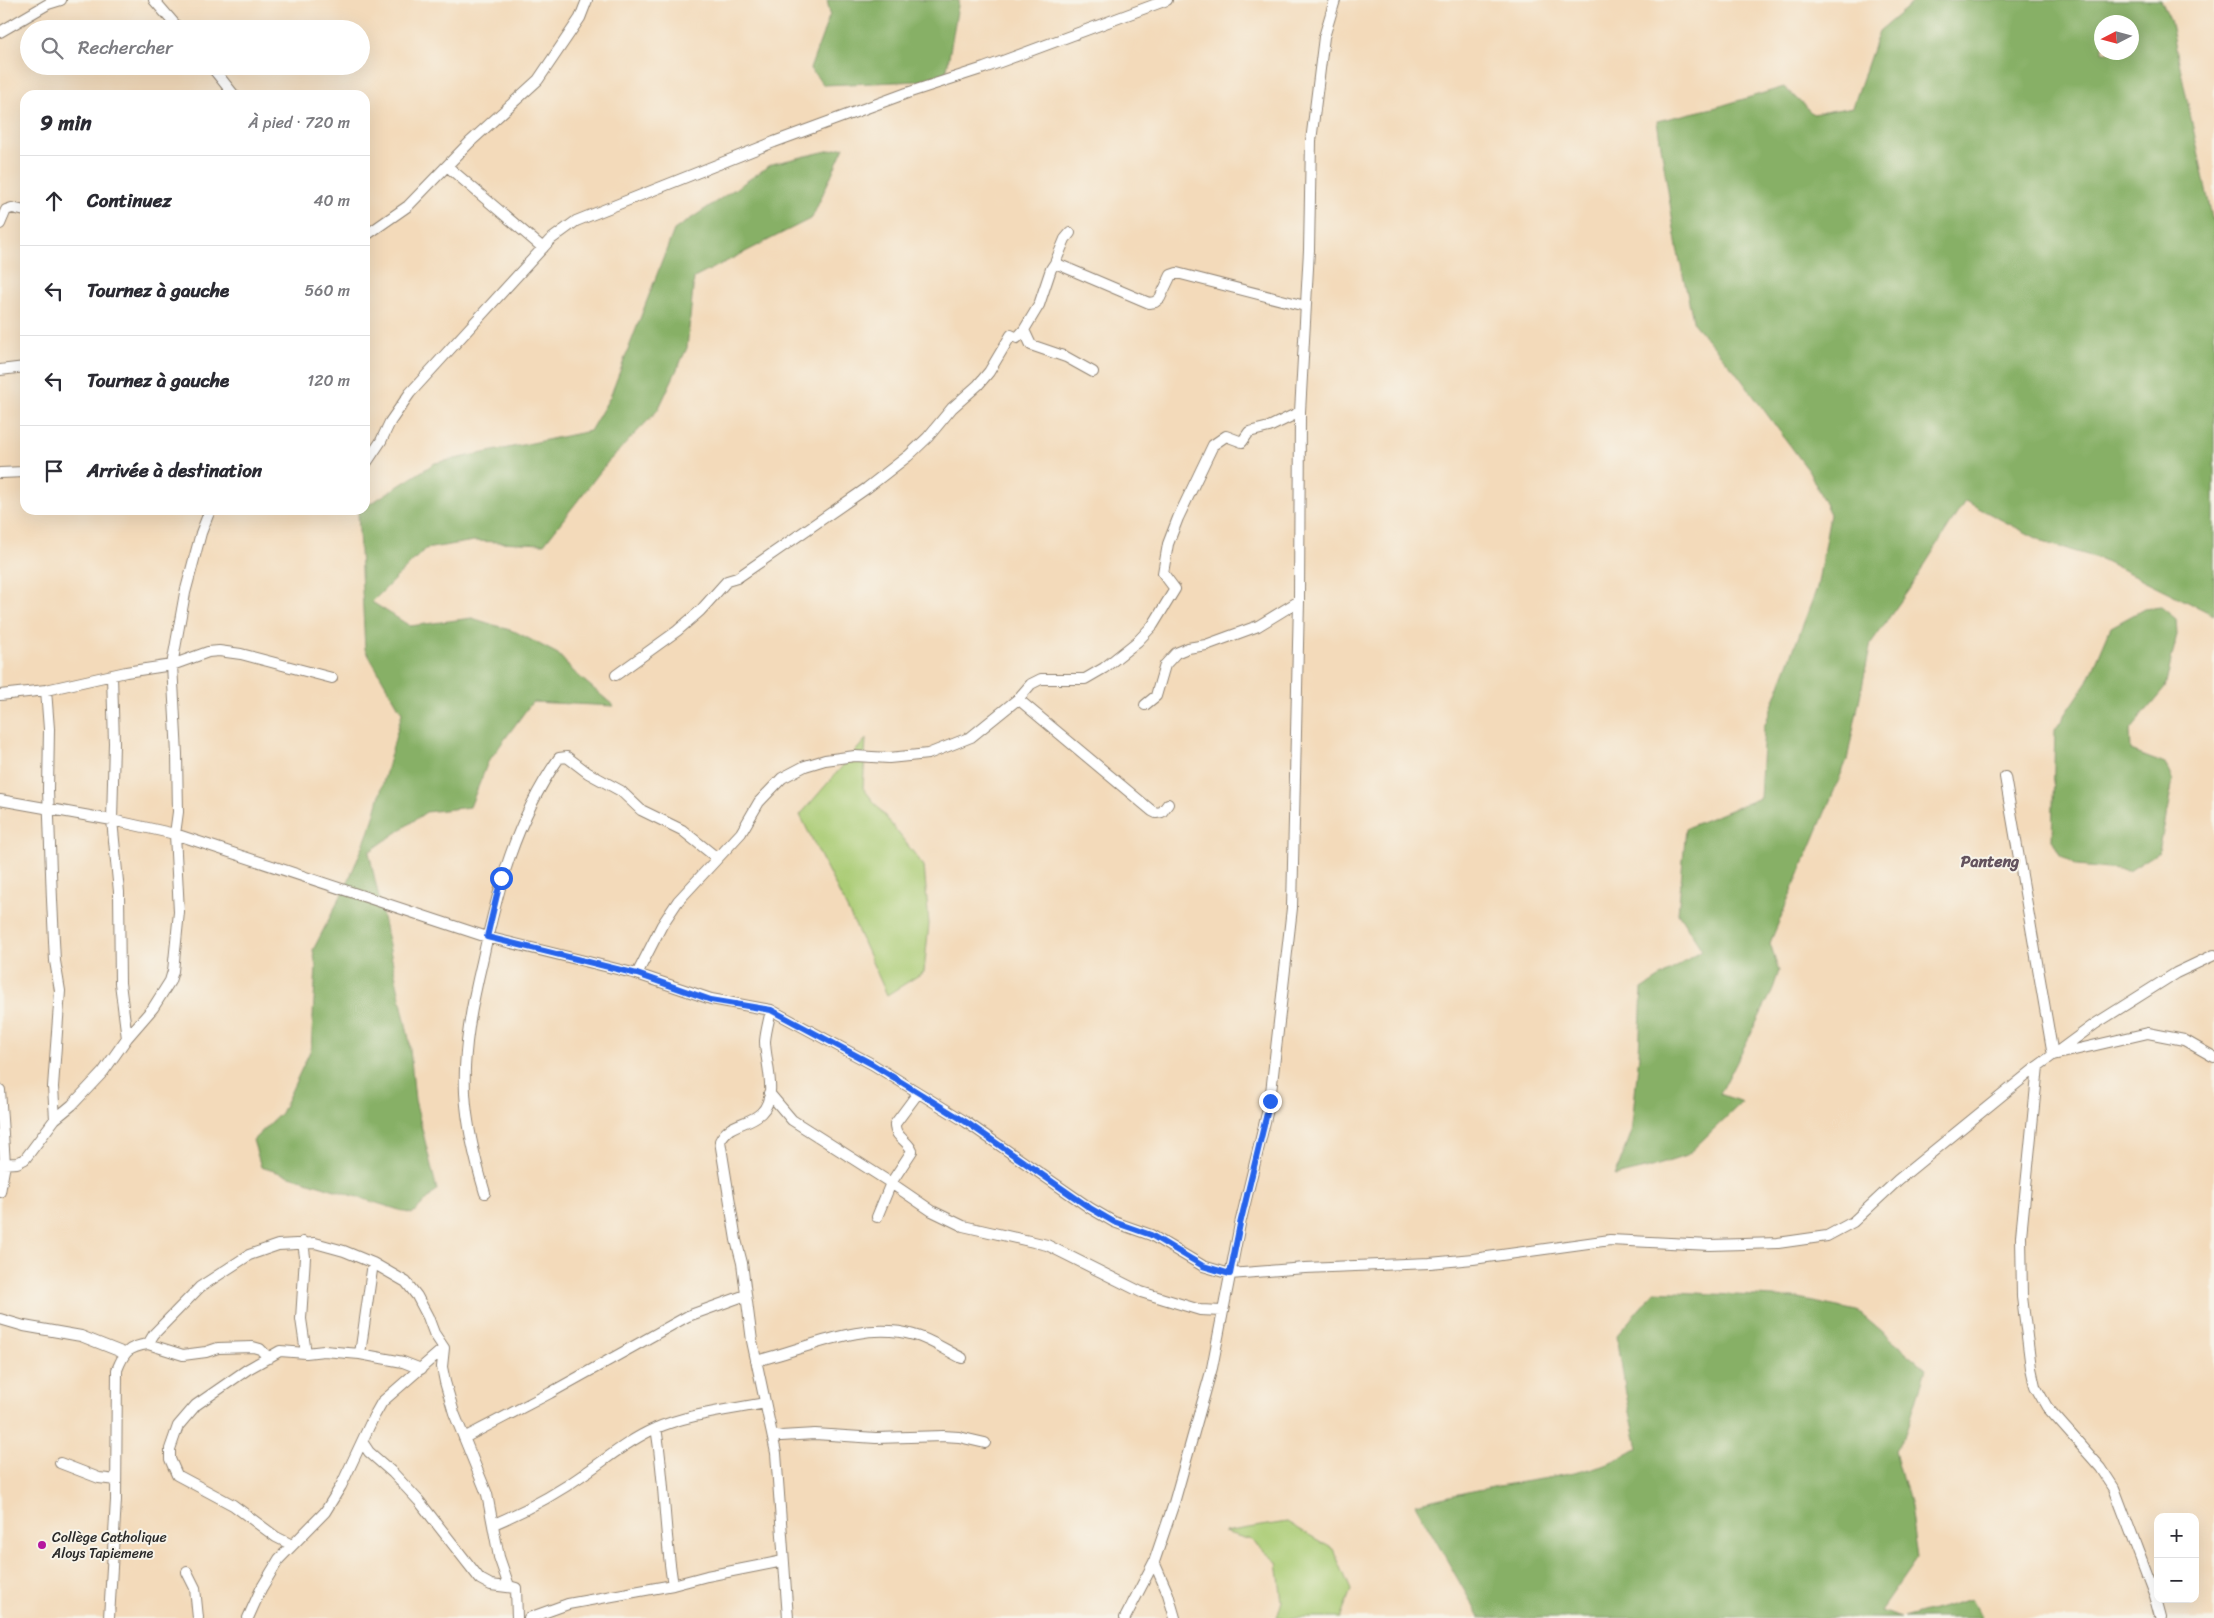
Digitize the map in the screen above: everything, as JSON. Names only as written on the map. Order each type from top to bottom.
[{"type":"street","points":[[0,32],[49,2],[61,0]]},
{"type":"street","points":[[154,0],[171,20]]},
{"type":"street","points":[[370,233],[408,206],[470,142],[538,80],[580,18],[587,0]]},
{"type":"street","points":[[370,458],[390,422],[410,393],[550,240],[583,217],[708,167],[1167,0]]},
{"type":"street","points":[[1125,1618],[1154,1562],[1174,1503],[1212,1368],[1240,1224],[1270,1101],[1292,908],[1299,601],[1300,412],[1312,141],[1324,37],[1336,0]]},
{"type":"street","points":[[218,75],[230,90]]},
{"type":"street","points":[[447,166],[543,248]]},
{"type":"street","points":[[0,224],[6,210],[12,208],[20,210]]},
{"type":"street","points":[[616,675],[677,631],[700,611],[727,581],[736,578],[867,488],[908,456],[928,437],[952,408],[978,385],[1011,335],[1017,338],[1024,330],[1039,305],[1051,269],[1065,239],[1070,233]]},
{"type":"street","points":[[1055,263],[1149,303],[1155,302],[1160,298],[1170,275],[1177,273],[1305,306]]},
{"type":"street","points":[[1024,330],[1031,345],[1066,357],[1093,372]]},
{"type":"street","points":[[0,370],[20,368]]},
{"type":"street","points":[[637,974],[662,925],[678,901],[741,833],[770,789],[795,770],[825,760],[855,756],[906,757],[935,752],[971,737],[1018,699],[1030,684],[1041,679],[1085,679],[1104,668],[1138,641],[1153,625],[1175,589],[1163,573],[1168,544],[1178,518],[1213,445],[1226,436],[1242,442],[1250,432],[1269,427],[1300,412]]},
{"type":"street","points":[[0,473],[20,472]]},
{"type":"street","points":[[2,1164],[17,1163],[25,1159],[55,1119],[72,1105],[103,1072],[127,1038],[153,1008],[170,981],[173,971],[179,912],[175,834],[178,812],[178,783],[172,666],[184,593],[208,515]]},
{"type":"street","points":[[1145,705],[1156,696],[1165,665],[1176,653],[1188,648],[1206,645],[1258,626],[1299,601]]},
{"type":"street","points":[[0,695],[46,690],[172,666],[208,652],[219,651],[241,654],[332,678]]},
{"type":"street","points":[[112,676],[114,743],[112,820],[118,892],[120,983],[127,1038]]},
{"type":"street","points":[[46,690],[49,729],[49,808],[54,954],[60,991],[53,1087],[55,1119]]},
{"type":"street","points":[[1018,699],[1152,811],[1156,813],[1162,812],[1168,804]]},
{"type":"street","points":[[485,1193],[468,1133],[465,1091],[467,1046],[473,1000],[496,895],[510,853],[531,803],[559,758],[567,757],[575,761],[588,773],[621,791],[641,810],[682,830],[717,858]]},
{"type":"street","points":[[2005,777],[2053,1054]]},
{"type":"street","points":[[0,800],[112,820],[175,834],[487,937],[637,974],[711,1000],[771,1010],[872,1064],[966,1122],[1090,1208],[1114,1222],[1151,1235],[1203,1266],[1230,1274],[1305,1268],[1473,1260],[1610,1240],[1710,1245],[1778,1243],[1827,1236],[1853,1222],[1898,1180],[2053,1054],[2095,1024],[2176,973],[2214,956]]},
{"type":"street","points":[[771,1010],[765,1044],[769,1093],[761,1113],[724,1132],[720,1141],[756,1361],[772,1434],[778,1480],[788,1618]]},
{"type":"street","points":[[2053,1054],[2148,1034],[2184,1040],[2214,1057]]},
{"type":"street","points":[[2038,1066],[2021,1236],[2022,1297],[2035,1386],[2047,1407],[2101,1468],[2114,1488],[2126,1514],[2161,1618]]},
{"type":"street","points":[[0,1090],[2,1164],[0,1192]]},
{"type":"street","points":[[769,1093],[792,1120],[892,1183],[932,1211],[963,1226],[1047,1246],[1141,1292],[1200,1310],[1222,1311]]},
{"type":"street","points":[[877,1217],[892,1183],[912,1151],[911,1147],[896,1133],[895,1124],[918,1093]]},
{"type":"street","points":[[303,1242],[305,1257],[301,1319],[306,1353]]},
{"type":"street","points":[[148,1344],[154,1334],[186,1300],[216,1276],[249,1255],[278,1245],[303,1242],[344,1251],[373,1263],[410,1286],[444,1348],[442,1366],[445,1382],[464,1438],[487,1494],[499,1557],[509,1586],[516,1588]]},
{"type":"street","points":[[360,1354],[373,1263]]},
{"type":"street","points":[[464,1438],[550,1393],[688,1316],[746,1295]]},
{"type":"street","points":[[0,1319],[24,1326],[80,1336],[124,1353]]},
{"type":"street","points":[[756,1361],[817,1342],[872,1331],[896,1331],[915,1335],[962,1358]]},
{"type":"street","points":[[109,1618],[116,1480],[117,1370],[124,1353],[134,1347],[148,1344],[183,1355],[206,1352],[218,1348],[253,1347],[260,1349],[269,1358]]},
{"type":"street","points":[[248,1618],[279,1559],[325,1512],[363,1443],[372,1418],[382,1402],[444,1348]]},
{"type":"street","points":[[292,1545],[269,1532],[233,1505],[177,1476],[170,1459],[170,1449],[178,1426],[196,1405],[280,1351],[306,1353],[324,1351],[360,1354],[403,1362],[421,1369]]},
{"type":"street","points":[[494,1524],[537,1504],[588,1472],[616,1450],[656,1428],[688,1418],[765,1403]]},
{"type":"street","points":[[656,1428],[660,1450],[667,1547],[673,1585]]},
{"type":"street","points":[[772,1434],[781,1436],[815,1434],[876,1438],[942,1436],[959,1437],[984,1443]]},
{"type":"street","points":[[363,1443],[419,1501],[480,1579],[491,1586],[516,1588]]},
{"type":"street","points":[[60,1463],[100,1478],[116,1480]]},
{"type":"street","points":[[529,1618],[568,1604],[673,1585],[707,1576],[783,1561]]},
{"type":"street","points":[[1154,1562],[1168,1594],[1175,1618]]},
{"type":"street","points":[[187,1572],[195,1588],[198,1618]]},
{"type":"street","points":[[516,1588],[517,1618]]},
{"type":"green space","points":[[827,0],[959,0],[945,80],[824,85],[810,69],[830,14]]},
{"type":"green space","points":[[1916,0],[2161,0],[2170,19],[2214,227],[2214,615],[2101,559],[2046,543],[1965,501],[1910,588],[1871,643],[1847,760],[1770,943],[1779,971],[1772,992],[1720,1094],[1742,1102],[1686,1156],[1649,1168],[1615,1176],[1631,1134],[1639,1054],[1642,989],[1702,950],[1678,913],[1686,828],[1760,798],[1764,727],[1817,588],[1830,514],[1809,471],[1735,371],[1694,324],[1677,248],[1657,121],[1717,107],[1784,87],[1813,114],[1853,107],[1879,31]]},
{"type":"green space","points":[[844,147],[812,218],[694,278],[687,348],[658,410],[607,463],[544,544],[474,541],[425,549],[372,602],[410,626],[472,618],[516,632],[558,654],[574,672],[614,706],[532,702],[488,762],[470,807],[426,812],[369,852],[409,1039],[415,1100],[437,1190],[412,1214],[261,1167],[253,1140],[281,1113],[311,1049],[316,967],[313,950],[347,884],[373,820],[402,713],[365,649],[358,515],[370,515],[370,504],[435,463],[590,431],[610,397],[674,230],[772,164]]},
{"type":"green space","points":[[2161,607],[2176,619],[2177,635],[2165,688],[2130,730],[2131,751],[2165,764],[2173,781],[2159,852],[2129,871],[2077,866],[2060,855],[2052,839],[2055,730],[2088,681],[2111,627],[2144,609]]},
{"type":"green space","points":[[866,739],[863,788],[924,866],[929,924],[924,972],[887,995],[856,927],[800,815]]},
{"type":"green space","points":[[1655,1291],[1794,1298],[1857,1311],[1926,1369],[1906,1434],[1895,1451],[1910,1506],[1917,1558],[1880,1611],[1901,1618],[1480,1618],[1415,1504],[1503,1485],[1582,1471],[1620,1458],[1638,1448],[1626,1394],[1617,1335]]},
{"type":"green space","points":[[1287,1522],[1333,1549],[1351,1590],[1340,1618],[1277,1618],[1282,1601],[1277,1562],[1251,1540],[1224,1532]]},
{"type":"green space","points":[[1972,1599],[1982,1618],[1904,1618]]},
{"type":"place","name":"Collège Catholique Aloys Tapiemene","points":[[42,1545]]},
{"type":"district","name":"Panteng","points":[[1990,861]]},
{"type":"route","points":[[501,878],[487,937],[637,974],[711,1000],[771,1010],[872,1064],[966,1122],[1038,1174],[1114,1222],[1151,1235],[1203,1266],[1230,1274],[1240,1224],[1270,1101]]}]
